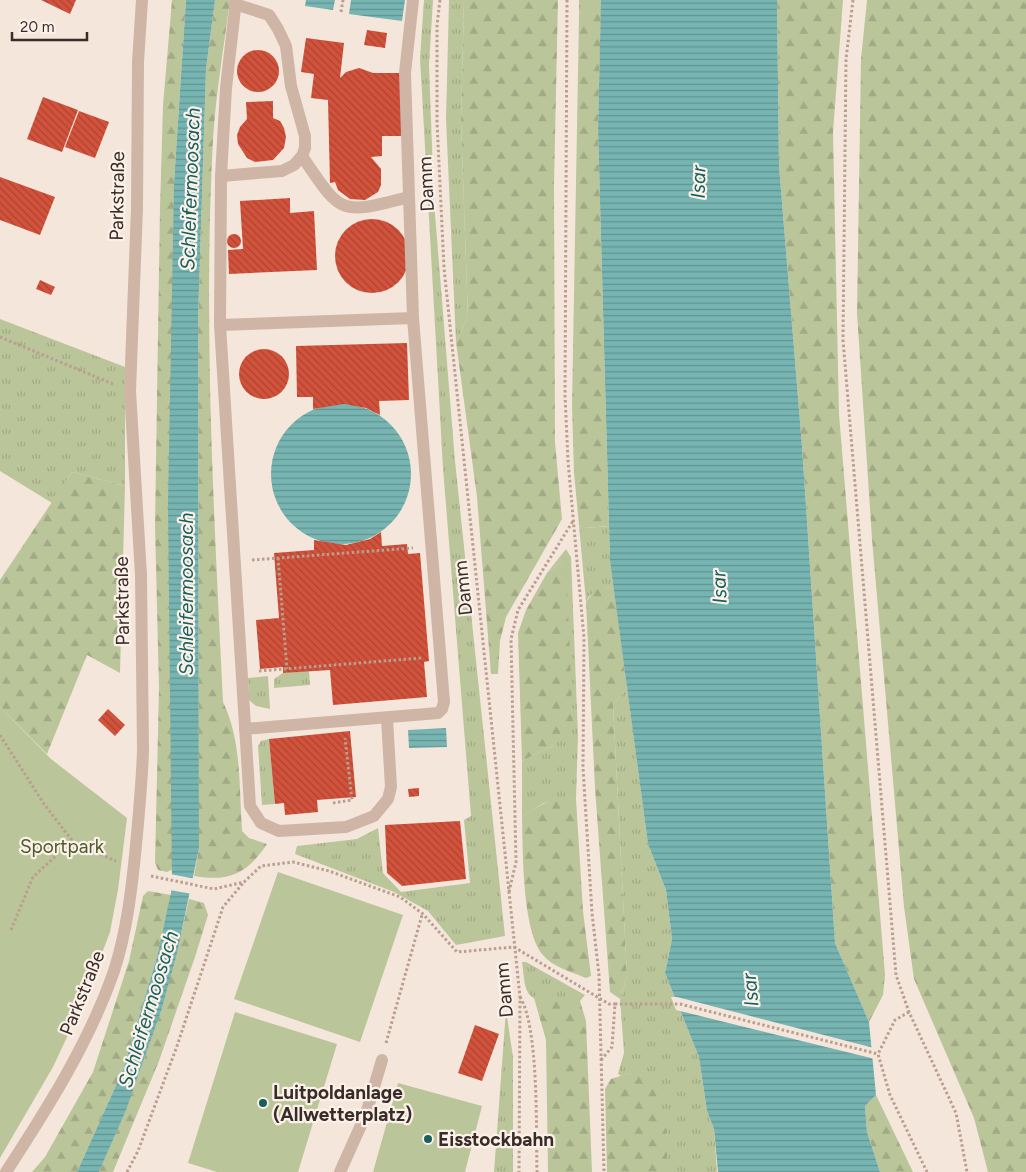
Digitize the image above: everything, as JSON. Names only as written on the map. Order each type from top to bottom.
[{"type":"street","name":"Parkstraße","points":[[6,1172],[79,1051],[113,972],[124,934],[133,872],[142,777],[141,575],[130,391],[137,208],[138,62],[142,0]]},
{"type":"street","points":[[244,729],[387,719],[438,713],[442,709],[444,702],[413,318],[406,74],[413,0]]},
{"type":"street","points":[[220,176],[282,171],[294,164],[302,156],[305,136],[291,86],[286,46],[269,15],[236,2],[220,176],[220,325],[250,806],[261,824],[278,831],[346,827],[374,816],[388,799],[391,787],[387,719]]},
{"type":"street","points":[[302,156],[327,192],[341,206],[354,209],[370,207],[409,197]]},
{"type":"street","points":[[220,325],[413,318]]},
{"type":"street","points":[[340,1172],[366,1114],[382,1060]]},
{"type":"path","points":[[341,12],[343,0]]},
{"type":"path","name":"Damm","points":[[440,0],[437,25],[437,122],[444,268],[520,997],[519,1172]]},
{"type":"path","points":[[567,0],[565,395],[573,521],[584,638],[583,768],[592,913],[599,975],[604,1172]]},
{"type":"path","points":[[853,0],[846,59],[844,340],[896,975],[909,1012],[956,1114],[967,1172]]},
{"type":"path","points":[[0,337],[130,391]]},
{"type":"path","points":[[508,895],[516,862],[511,639],[518,610],[573,521]]},
{"type":"path","points":[[264,559],[407,549]]},
{"type":"path","points":[[278,558],[287,669]]},
{"type":"path","points":[[269,670],[426,658],[427,662]]},
{"type":"path","points":[[333,803],[352,800],[345,731]]},
{"type":"path","points":[[0,735],[44,804],[74,843],[111,858],[133,872]]},
{"type":"path","points":[[12,930],[33,877],[58,853],[74,843]]},
{"type":"path","points":[[127,1172],[138,1150],[177,1046],[222,907],[244,882],[262,866],[293,862],[329,871],[400,897],[423,914],[457,952],[514,947],[609,1004],[680,1004],[878,1054]]},
{"type":"path","points":[[154,877],[214,889],[244,882]]},
{"type":"path","points":[[382,1060],[423,914]]},
{"type":"path","points":[[520,997],[525,1005],[532,1042],[537,1172]]},
{"type":"path","points":[[601,1060],[612,1047],[615,1004]]},
{"type":"path","points":[[909,1012],[896,1020],[878,1054],[890,1095],[927,1172]]},
{"type":"green space","points":[[172,0],[186,0],[174,183],[173,869],[167,872],[158,870],[155,863],[159,689],[155,526],[163,105]]},
{"type":"green space","points":[[215,0],[230,0],[213,139],[209,280],[211,420],[223,702],[234,733],[237,749],[242,831],[249,838],[267,844],[252,863],[236,874],[206,878],[194,876],[199,848],[198,320],[206,69]]},
{"type":"green space","points":[[424,0],[433,0],[429,65],[434,202],[455,461],[505,936],[456,945],[428,911],[394,892],[295,854],[297,846],[357,839],[378,828],[383,873],[401,892],[470,883],[464,820],[471,816],[443,468],[420,58]]},
{"type":"green space","points":[[449,0],[464,0],[461,122],[468,317],[456,342],[446,119]]},
{"type":"green space","points":[[464,0],[558,0],[554,184],[555,442],[562,519],[506,617],[500,641],[498,674],[491,674],[477,497],[456,342],[468,317],[461,122]]},
{"type":"green space","points":[[579,0],[601,0],[601,14],[581,11],[579,15]]},
{"type":"green space","points":[[777,0],[843,0],[833,132],[839,414],[885,975],[883,995],[869,1022],[835,943],[802,446],[779,166]]},
{"type":"green space","points":[[867,0],[1026,0],[1026,1172],[988,1172],[974,1118],[914,979],[904,907],[872,539],[857,313],[861,59]]},
{"type":"green space","points":[[586,10],[601,14],[598,129],[609,526],[586,528],[579,525],[574,473],[572,406],[579,15],[581,11]]},
{"type":"green space","points":[[0,319],[125,367],[125,486],[72,472],[52,503],[0,471]]},
{"type":"green space","points":[[72,472],[125,486],[120,673],[87,655],[47,754],[0,707],[0,580]]},
{"type":"green space","points":[[579,525],[586,528],[609,526],[610,561],[614,589],[606,587],[589,596],[586,602]]},
{"type":"green space","points":[[566,549],[571,557],[578,736],[576,799],[560,799],[547,802],[522,817],[522,761],[554,745],[562,562],[547,573]]},
{"type":"green space","points":[[562,562],[566,565],[573,726],[554,745],[522,761],[518,633],[526,610],[547,573]]},
{"type":"green space","points":[[606,587],[614,589],[627,687],[613,705],[627,976],[620,999],[610,992],[595,788],[586,602],[595,589]]},
{"type":"green space","points":[[309,671],[310,685],[274,688],[274,679],[283,673]]},
{"type":"green space","points":[[268,676],[270,709],[256,706],[249,700],[248,678]]},
{"type":"green space","points":[[627,687],[648,844],[666,890],[672,939],[665,973],[699,1057],[707,1111],[714,1129],[717,1172],[667,1172],[667,1135],[630,1073],[621,1076],[618,1074],[624,1053],[620,999],[627,976],[613,705]]},
{"type":"green space","name":"Sportpark","points":[[0,707],[51,759],[127,818],[118,890],[110,932],[83,1003],[53,1067],[0,1158]]},
{"type":"green space","points":[[269,739],[275,804],[262,805],[258,746],[261,741]]},
{"type":"green space","points":[[558,797],[576,799],[583,911],[591,976],[586,978],[557,966],[546,959],[535,942],[527,908],[523,868],[522,817],[531,810]]},
{"type":"green space","points":[[278,872],[403,915],[360,1042],[234,999]]},
{"type":"green space","points":[[148,891],[171,895],[157,957],[123,1070],[77,1172],[32,1172],[45,1157],[93,1072],[129,961],[143,896]]},
{"type":"green space","points":[[189,899],[204,903],[208,915],[195,957],[159,1061],[113,1172],[99,1172],[127,1106],[151,1038],[172,969]]},
{"type":"green space","points":[[522,962],[526,962],[585,995],[580,1001],[553,1002],[533,998],[526,987]]},
{"type":"green space","points":[[534,998],[542,1001],[580,1001],[586,1021],[592,1172],[548,1172],[546,1040]]},
{"type":"green space","points":[[506,1010],[513,1057],[513,1172],[494,1172]]},
{"type":"green space","name":"Luitpoldanlage (Allwetterplatz)","points":[[235,1012],[337,1044],[298,1172],[217,1172],[188,1163]]},
{"type":"green space","points":[[630,1073],[647,1077],[657,1083],[667,1135],[667,1172],[607,1172],[605,1089],[611,1079]]},
{"type":"green space","name":"Eisstockbahn","points":[[398,1083],[482,1106],[465,1172],[373,1172]]},
{"type":"green space","points":[[876,1095],[913,1172],[880,1172],[867,1132],[865,1106]]},
{"type":"water","name":"Schleifermoosach","points":[[186,0],[215,0],[206,69],[198,320],[199,848],[177,953],[161,1011],[126,1110],[99,1172],[77,1172],[123,1070],[157,957],[172,888],[168,503],[174,183]]},
{"type":"water","points":[[306,0],[335,0],[333,10],[305,6]]},
{"type":"water","points":[[351,0],[405,0],[402,21],[349,14]]},
{"type":"water","name":"Isar","points":[[601,0],[777,0],[779,166],[802,446],[835,943],[869,1022],[876,1095],[865,1106],[867,1132],[880,1172],[718,1172],[714,1129],[707,1111],[699,1057],[665,973],[672,939],[666,890],[648,844],[610,561],[598,129]]},
{"type":"water","points":[[341,404],[355,405],[368,409],[391,424],[406,447],[410,460],[410,488],[406,501],[391,524],[368,539],[355,543],[341,544],[327,543],[314,539],[291,524],[276,501],[272,488],[271,474],[272,460],[276,447],[291,424],[314,409],[327,405]]},
{"type":"water","points":[[446,728],[447,747],[409,748],[408,730]]},
{"type":"pier","points":[[170,874],[196,879],[193,894],[169,890]]},
{"type":"pier","points":[[671,997],[874,1048],[875,1059],[676,1010]]},
{"type":"building","points":[[41,0],[76,0],[70,14]]},
{"type":"building","points":[[367,30],[387,33],[385,48],[364,45]]},
{"type":"building","points":[[306,38],[344,43],[340,78],[346,72],[359,68],[373,73],[401,73],[401,136],[382,136],[382,156],[371,157],[381,169],[381,185],[378,192],[365,200],[350,199],[338,190],[335,182],[330,183],[328,100],[311,98],[314,74],[301,72]]},
{"type":"building","points":[[258,50],[273,56],[279,71],[273,86],[258,92],[243,86],[237,71],[243,56]]},
{"type":"building","points":[[43,97],[78,110],[62,152],[27,139]]},
{"type":"building","points":[[273,101],[273,118],[280,121],[284,128],[286,137],[284,148],[273,160],[255,162],[247,158],[238,144],[237,135],[240,127],[247,119],[246,102]]},
{"type":"building","points":[[79,111],[109,122],[95,158],[65,147]]},
{"type":"building","points":[[0,177],[55,197],[40,235],[0,220]]},
{"type":"building","points":[[290,198],[290,213],[314,211],[317,270],[229,274],[228,250],[243,249],[240,201]]},
{"type":"building","points":[[372,219],[393,225],[403,235],[409,256],[403,277],[393,287],[372,293],[351,287],[341,277],[335,256],[341,235],[351,225]]},
{"type":"building","points":[[234,234],[239,236],[241,241],[239,246],[234,248],[229,246],[227,241],[229,236]]},
{"type":"building","points":[[40,280],[55,287],[51,295],[36,289]]},
{"type":"building","points":[[407,343],[409,400],[379,401],[380,415],[366,408],[344,404],[313,409],[313,397],[297,397],[296,346]]},
{"type":"building","points":[[269,349],[282,356],[288,364],[288,384],[282,392],[274,398],[259,399],[246,392],[240,384],[239,369],[246,356],[254,350]]},
{"type":"building","points":[[381,532],[382,546],[407,544],[408,554],[420,553],[429,661],[424,662],[427,697],[333,705],[330,670],[283,673],[283,667],[260,669],[256,620],[279,618],[274,553],[314,550],[314,540],[346,545],[370,539]]},
{"type":"building","points":[[108,709],[125,725],[115,736],[98,720]]},
{"type":"building","points":[[350,731],[356,797],[317,800],[318,812],[285,815],[284,803],[275,804],[269,739]]},
{"type":"building","points":[[419,788],[419,796],[409,797],[408,789]]},
{"type":"building","points":[[460,821],[466,879],[402,886],[387,873],[385,825]]},
{"type":"building","points":[[475,1025],[499,1034],[482,1081],[458,1073]]},
{"type":"place","name":"Luitpoldanlage (Allwetterplatz)","points":[[263,1103]]},
{"type":"place","name":"Eisstockbahn","points":[[428,1139]]}]
